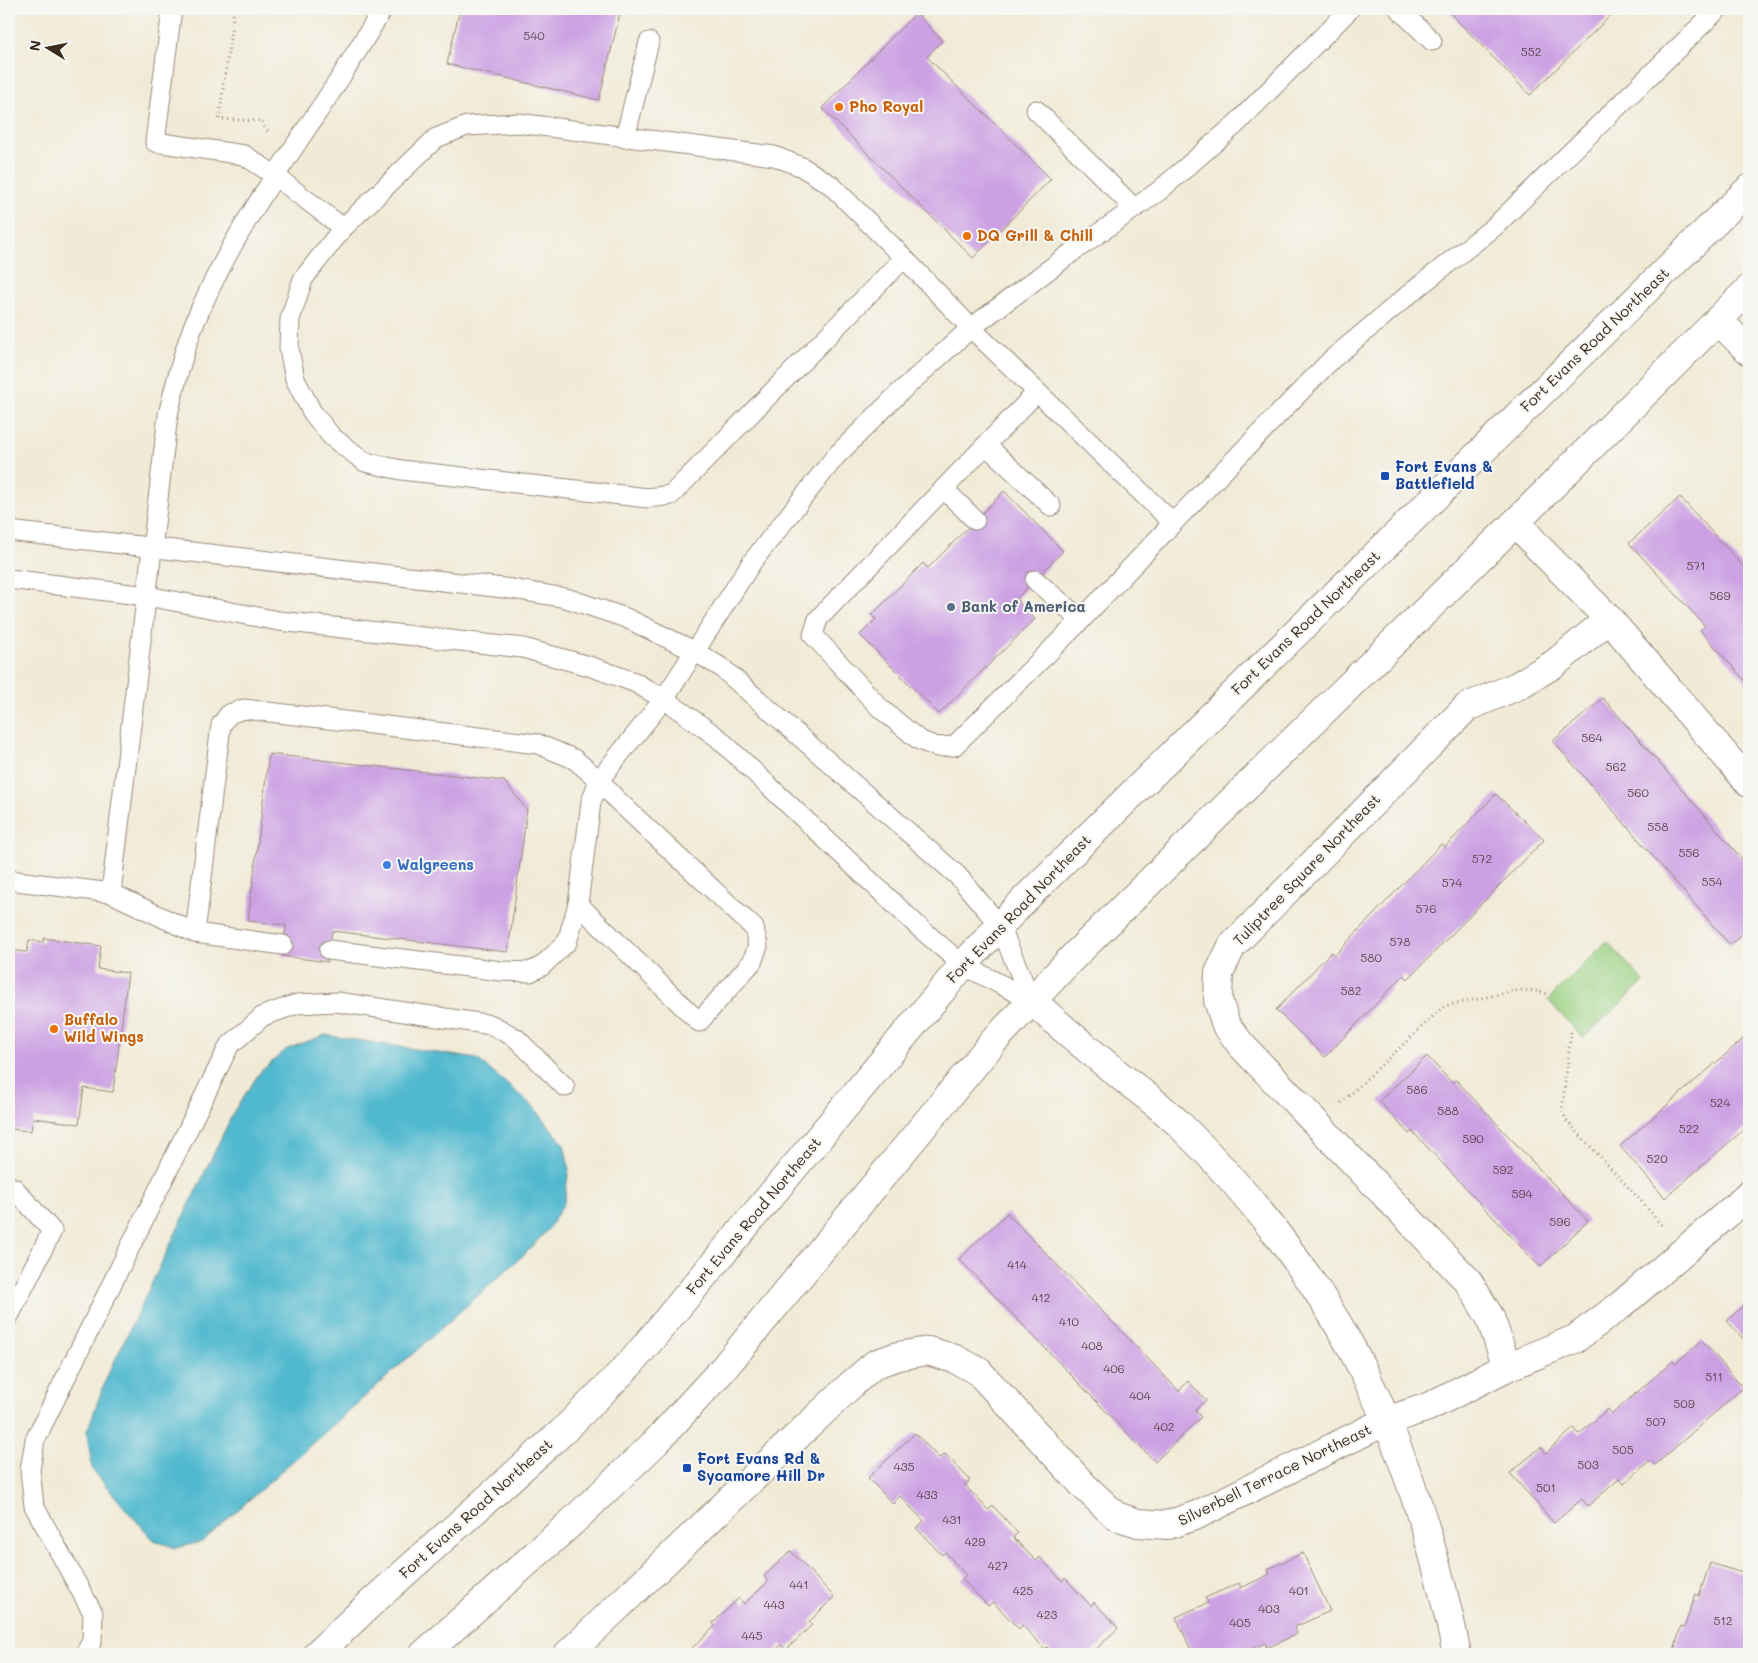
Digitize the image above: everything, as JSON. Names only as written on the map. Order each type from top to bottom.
[{"type":"main road","name":"Fort Evans Road Northeast","points":[[317,1654],[560,1433],[631,1363],[963,965],[1000,926],[1175,751],[1749,189]]},
{"type":"main road","points":[[424,1654],[572,1522],[655,1443],[723,1369],[882,1175],[1031,1000],[1243,788],[1516,522],[1749,289]]},
{"type":"main road","points":[[1718,320],[1749,351]]},
{"type":"main road","points":[[1516,522],[1609,619],[1749,783]]},
{"type":"main road","name":"Tuliptree Square Northeast","points":[[1506,1368],[1490,1317],[1468,1281],[1242,1046],[1226,1025],[1218,1000],[1219,972],[1232,946],[1467,707],[1517,686],[1554,664],[1609,619]]},
{"type":"main road","points":[[1031,1000],[1076,1040],[1177,1122],[1217,1162],[1254,1205],[1295,1260],[1331,1314],[1365,1374],[1386,1421],[1430,1538],[1457,1654]]},
{"type":"main road","points":[[1386,1421],[1428,1407],[1506,1368],[1575,1339],[1621,1305],[1749,1196]]},
{"type":"main road","name":"Silverbell Terrace Northeast","points":[[568,1654],[853,1382],[875,1364],[898,1356],[928,1351],[955,1359],[978,1371],[1085,1488],[1116,1516],[1138,1523],[1168,1525],[1197,1515],[1386,1421]]},
{"type":"lane","points":[[172,9],[155,142],[244,155],[343,228]]},
{"type":"lane","points":[[112,894],[168,415],[181,362],[194,326],[224,260],[274,176],[333,89],[383,9]]},
{"type":"lane","points":[[329,950],[501,971],[530,972],[542,966],[567,942],[578,904],[591,802],[599,780],[664,699],[752,562],[835,457],[899,393],[971,328],[1159,191],[1236,124],[1350,9]]},
{"type":"lane","points":[[1399,9],[1432,41]]},
{"type":"lane","points":[[1037,392],[987,446],[818,619],[813,635],[880,708],[919,740],[937,747],[954,746],[1081,620],[1331,360],[1413,291],[1494,227],[1718,9]]},
{"type":"lane","points":[[626,138],[649,42]]},
{"type":"lane","points":[[1036,110],[1134,208]]},
{"type":"lane","points":[[904,258],[670,495],[648,498],[401,470],[365,462],[332,437],[312,412],[295,379],[289,349],[290,319],[304,279],[343,228],[436,138],[467,126],[518,123],[774,156],[802,167],[831,185],[904,258],[971,328],[1173,523]]},
{"type":"lane","points":[[987,446],[1051,506]]},
{"type":"lane","points":[[944,490],[976,520]]},
{"type":"lane","points":[[9,531],[512,589],[566,598],[626,618],[722,668],[958,876],[1000,926],[1031,1000]]},
{"type":"lane","points":[[9,579],[147,596],[278,621],[523,648],[589,666],[634,682],[664,699],[717,737],[921,929],[963,965],[1031,1000]]},
{"type":"lane","points":[[1035,580],[1081,620]]},
{"type":"lane","points":[[194,933],[222,726],[229,714],[244,709],[538,744],[574,759],[599,780],[617,800],[754,928],[758,946],[752,962],[699,1022],[578,904]]},
{"type":"lane","points":[[9,880],[112,894],[194,933],[283,945]]},
{"type":"lane","points":[[85,1654],[92,1641],[93,1613],[34,1506],[30,1470],[35,1440],[229,1046],[263,1016],[297,1004],[337,1002],[492,1025],[516,1038],[565,1087]]},
{"type":"lane","points":[[9,1186],[14,1188],[52,1231],[9,1316]]},
{"type":"path","points":[[234,9],[219,119],[262,121],[264,128],[292,148]]},
{"type":"path","points":[[1318,1125],[1444,1006],[1520,990],[1538,991],[1550,995]]},
{"type":"path","points":[[1571,1032],[1562,1110],[1567,1122],[1641,1201],[1683,1252]]},
{"type":"green space","points":[[1607,941],[1644,982],[1583,1038],[1548,1000]]},
{"type":"water","points":[[325,1035],[477,1059],[533,1106],[564,1144],[569,1168],[564,1203],[549,1228],[528,1251],[202,1542],[175,1548],[154,1540],[92,1469],[87,1431],[106,1379],[234,1111],[260,1072],[287,1049]]},
{"type":"building","points":[[460,9],[621,9],[599,100],[447,64]]},
{"type":"building","points":[[1446,9],[1617,9],[1530,95]]},
{"type":"building","points":[[916,13],[942,40],[927,57],[1051,179],[973,258],[822,108]]},
{"type":"building","name":"Bank of America","points":[[1004,491],[1063,551],[1016,599],[1035,619],[939,714],[860,635],[876,619],[872,615],[923,563],[928,568]]},
{"type":"building","points":[[1680,497],[1749,573],[1749,685],[1700,630],[1705,626],[1629,543]]},
{"type":"building","points":[[1603,698],[1749,867],[1749,928],[1730,945],[1553,741]]},
{"type":"building","name":"Walgreens","points":[[269,754],[504,781],[527,810],[508,952],[332,931],[328,962],[282,956],[286,925],[248,921]]},
{"type":"building","points":[[1496,794],[1544,840],[1408,979],[1404,975],[1325,1057],[1276,1010],[1331,952],[1335,955],[1441,844],[1445,847]]},
{"type":"building","points":[[44,938],[101,946],[98,969],[128,973],[113,1092],[84,1088],[79,1124],[33,1118],[31,1131],[9,1129],[9,950],[27,952],[29,940],[43,942]]},
{"type":"building","points":[[1749,1034],[1749,1125],[1665,1198],[1620,1146]]},
{"type":"building","points":[[1427,1056],[1452,1083],[1456,1080],[1588,1221],[1540,1267],[1412,1131],[1409,1134],[1379,1101]]},
{"type":"building","points":[[1007,1213],[1179,1391],[1188,1381],[1206,1400],[1195,1410],[1201,1417],[1155,1462],[959,1259]]},
{"type":"building","points":[[1749,1300],[1749,1345],[1727,1321]]},
{"type":"building","points":[[1702,1340],[1743,1388],[1655,1465],[1650,1460],[1624,1484],[1619,1479],[1588,1506],[1582,1499],[1554,1523],[1510,1473],[1541,1447],[1546,1453],[1574,1428],[1579,1434],[1608,1409],[1612,1414],[1673,1361],[1675,1364]]},
{"type":"building","points":[[915,1433],[939,1458],[945,1454],[970,1480],[965,1485],[988,1510],[993,1506],[1018,1533],[1013,1537],[1036,1561],[1040,1557],[1062,1581],[1065,1578],[1091,1606],[1094,1602],[1118,1628],[1091,1654],[1054,1654],[1047,1647],[1045,1649],[1022,1625],[1019,1629],[993,1602],[988,1606],[962,1579],[966,1575],[945,1552],[942,1555],[916,1528],[924,1521],[900,1496],[893,1504],[868,1478]]},
{"type":"building","points":[[791,1551],[834,1597],[809,1622],[812,1625],[786,1650],[781,1645],[771,1654],[686,1654],[715,1626],[713,1623],[739,1598],[744,1604],[768,1582],[764,1576]]},
{"type":"building","points":[[1303,1553],[1330,1611],[1295,1627],[1297,1634],[1267,1648],[1265,1643],[1241,1654],[1193,1654],[1176,1617],[1208,1603],[1205,1598],[1239,1583],[1241,1588],[1270,1574],[1268,1569]]},
{"type":"building","points":[[1710,1563],[1749,1575],[1749,1648],[1747,1654],[1673,1654],[1681,1627],[1684,1628],[1696,1594],[1699,1596]]},
{"type":"place","name":"Pho Royal","points":[[839,107]]},
{"type":"place","name":"DQ Grill & Chill","points":[[967,236]]},
{"type":"place","name":"Fort Evans & Battlefield","points":[[1385,476]]},
{"type":"place","name":"Bank of America","points":[[951,607]]},
{"type":"place","name":"Walgreens","points":[[387,865]]},
{"type":"place","name":"Buffalo Wild Wings","points":[[54,1029]]},
{"type":"place","name":"Fort Evans Rd & Sycamore Hill Dr","points":[[687,1468]]}]
